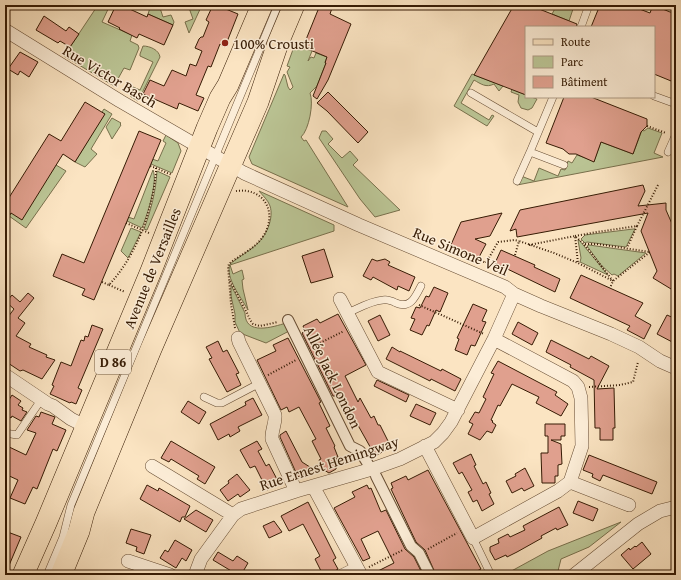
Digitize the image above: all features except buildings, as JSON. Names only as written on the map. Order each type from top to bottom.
[{"type":"main road","name":"Avenue de Versailles","points":[[62,575],[79,531],[84,512],[142,372],[220,164],[262,5]]},
{"type":"main road","name":"Avenue de Versailles","points":[[23,575],[151,271],[258,102],[278,43],[299,6]]},
{"type":"street","name":"Rue Victor Basch","points":[[5,30],[220,164]]},
{"type":"street","name":"Rue Simone Veil","points":[[220,164],[244,173],[338,216],[506,287],[514,294],[580,323],[618,337],[642,349],[660,361],[676,368]]},
{"type":"street","name":"Rue Ernest Hemingway","points":[[195,575],[201,559],[233,516],[245,507],[372,469],[400,459],[434,442],[443,434],[458,410],[494,339],[514,294]]},
{"type":"street","points":[[340,299],[378,372],[458,410]]},
{"type":"street","name":"Allée Jack London","points":[[288,320],[350,446],[360,451],[368,464]]},
{"type":"street","points":[[238,338],[276,415],[276,420],[272,431],[272,439],[296,491]]},
{"type":"street","points":[[426,446],[470,533],[558,491],[570,482],[582,446],[581,398],[578,387],[573,381],[494,339]]},
{"type":"street","points":[[5,375],[41,400],[86,427]]},
{"type":"street","points":[[152,466],[233,516]]},
{"type":"street","points":[[376,476],[411,546],[419,553],[430,575]]},
{"type":"street","points":[[570,482],[628,505]]},
{"type":"street","points":[[313,486],[358,571]]},
{"type":"street","points":[[574,575],[638,524],[660,511],[676,507]]},
{"type":"street","points":[[128,561],[170,575]]},
{"type":"lane","name":"Avenue de Versailles","points":[[47,575],[63,538],[71,504],[179,244],[220,164],[278,5]]},
{"type":"lane","points":[[581,26],[589,5]]},
{"type":"lane","points":[[471,94],[538,132]]},
{"type":"lane","points":[[655,96],[676,104]]},
{"type":"lane","points":[[517,181],[553,98]]},
{"type":"lane","points":[[668,152],[675,135]]},
{"type":"lane","points":[[530,152],[564,165]]},
{"type":"lane","points":[[348,313],[372,301],[386,299],[404,305],[410,303],[421,286]]},
{"type":"lane","points":[[204,397],[217,403],[222,403],[259,382]]},
{"type":"lane","points":[[5,433],[17,435],[41,400]]},
{"type":"lane","points":[[470,533],[490,573]]},
{"type":"lane","points":[[337,575],[358,571]]},
{"type":"path","points":[[646,126],[675,135]]},
{"type":"path","points":[[220,164],[234,191],[250,190],[260,196],[266,201],[269,207],[270,215],[267,230],[263,237],[257,244],[228,266],[231,304],[238,338]]},
{"type":"path","points":[[150,166],[171,175]]},
{"type":"path","points":[[109,285],[125,265],[142,230],[154,190],[156,168]]},
{"type":"path","points":[[627,249],[658,185]]},
{"type":"path","points":[[126,223],[147,232]]},
{"type":"path","points":[[528,245],[637,226]]},
{"type":"path","points":[[575,236],[580,239],[613,281]]},
{"type":"path","points":[[575,236],[578,263]]},
{"type":"path","points":[[478,259],[486,263],[498,242],[514,240],[554,253],[578,263],[613,281]]},
{"type":"path","points":[[515,255],[519,241]]},
{"type":"path","points":[[584,244],[650,252],[613,281],[610,288]]},
{"type":"path","points":[[229,280],[253,324],[260,326],[288,320]]},
{"type":"path","points":[[102,282],[122,291]]},
{"type":"path","points":[[414,299],[418,304],[494,339]]},
{"type":"path","points":[[259,382],[305,353],[354,326]]},
{"type":"path","points":[[578,387],[620,386],[633,382],[638,362]]},
{"type":"path","points":[[419,553],[470,533]]},
{"type":"path","points":[[358,571],[411,546]]},
{"type":"green space","points":[[98,5],[110,5],[102,22],[132,35],[130,41],[138,45],[139,48],[130,70],[124,68],[114,86],[64,56]]},
{"type":"green space","points":[[151,5],[159,5],[163,17],[171,15],[174,22],[173,25],[148,14]]},
{"type":"green space","points":[[188,5],[202,5],[189,33],[185,22],[193,19]]},
{"type":"green space","points":[[557,5],[571,5],[573,9],[569,21],[552,14]]},
{"type":"green space","points":[[295,44],[312,51],[308,61],[311,57],[314,58],[316,53],[327,57],[317,86],[310,93],[310,116],[304,134],[301,137],[304,141],[306,140],[348,207],[252,164],[249,157],[284,74],[290,90],[293,87],[287,72],[290,67],[287,66]]},
{"type":"green space","points":[[143,46],[154,49],[158,52],[160,57],[138,101],[130,96],[133,87],[140,90],[153,62],[140,56]]},
{"type":"green space","points":[[472,74],[503,86],[499,91],[494,84],[486,86],[474,80],[461,103],[489,120],[492,115],[494,116],[487,126],[454,106]]},
{"type":"green space","points":[[512,89],[525,95],[525,98],[537,99],[532,108],[528,110],[521,108],[518,102],[519,95],[511,92]]},
{"type":"green space","points":[[104,109],[112,114],[91,149],[97,154],[85,167],[75,162],[104,114],[102,112]]},
{"type":"green space","points":[[112,118],[121,123],[121,125],[112,139],[106,127]]},
{"type":"green space","points":[[648,128],[662,133],[654,153],[663,157],[517,185],[521,176],[534,181],[539,168],[558,176],[561,169],[565,170],[568,161],[572,163],[577,155],[594,161],[601,142],[633,154],[642,130],[644,131]]},
{"type":"green space","points":[[322,131],[326,131],[333,139],[328,144],[342,158],[350,151],[358,160],[353,165],[400,210],[375,217],[360,199],[319,138]]},
{"type":"green space","points":[[166,135],[178,143],[181,151],[172,173],[151,164],[152,159],[158,161],[166,143],[163,141]]},
{"type":"green space","points":[[56,165],[66,171],[26,228],[9,216]]},
{"type":"green space","points":[[153,170],[153,191],[142,228],[127,221],[128,217],[134,219]]},
{"type":"green space","points":[[157,171],[170,177],[147,230],[144,229],[153,200]]},
{"type":"green space","points":[[259,191],[334,225],[334,231],[230,265],[233,274],[242,270],[244,279],[242,280],[243,289],[248,310],[234,287],[229,269],[230,264],[258,243],[269,225],[271,216],[270,206]]},
{"type":"green space","points":[[131,228],[141,232],[128,258],[121,251]]},
{"type":"green space","points":[[635,229],[626,247],[585,243],[581,239],[585,235]]},
{"type":"green space","points":[[578,240],[608,275],[580,262],[581,258]]},
{"type":"green space","points":[[589,245],[646,253],[618,276],[614,274],[612,275],[601,265],[587,246]]},
{"type":"green space","points":[[231,285],[245,313],[246,320],[250,325],[267,328],[286,323],[291,330],[266,343],[240,333],[235,322]]},
{"type":"green space","points":[[621,522],[589,547],[561,559],[557,575],[506,574],[548,551]]},
{"type":"place","name":"100% Crousti","points":[[225,43]]}]
